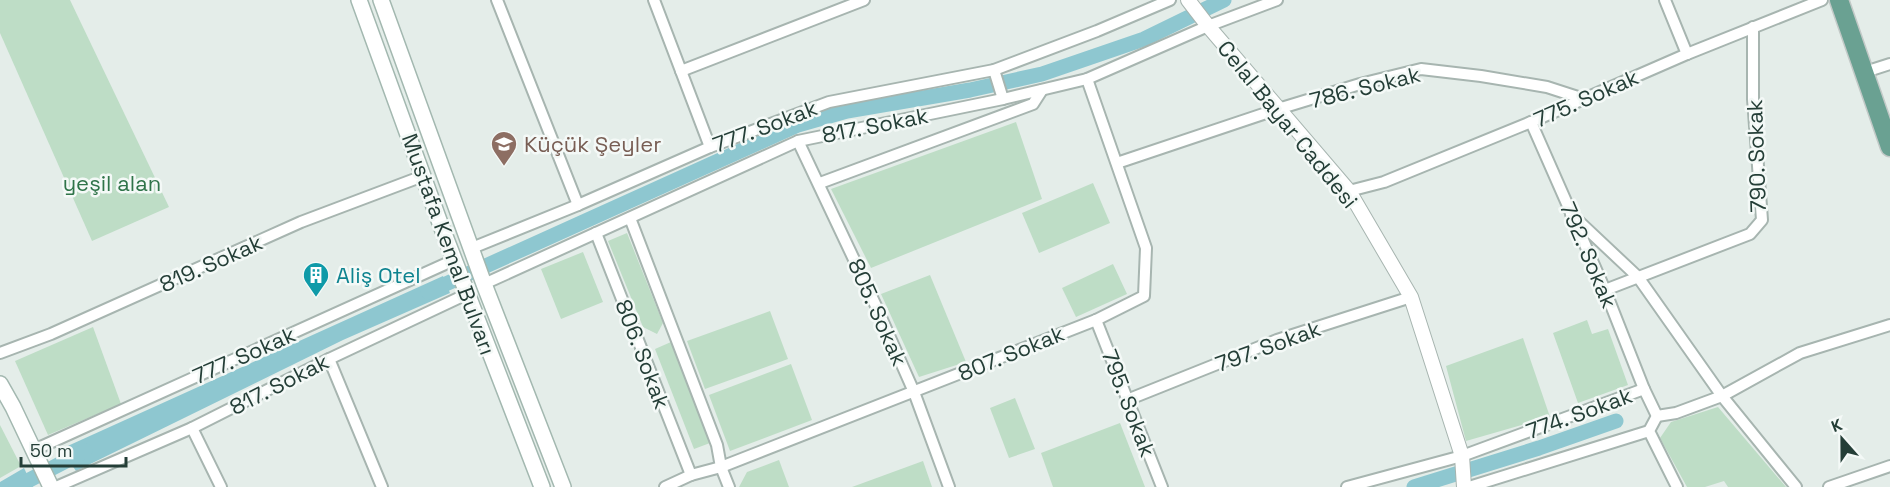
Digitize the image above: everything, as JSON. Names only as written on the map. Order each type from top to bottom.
[{"type":"main road","name":"Mustafa Kemal Bulvarı","points":[[359,0],[454,260],[542,487]]},
{"type":"main road","name":"Mustafa Kemal Bulvarı","points":[[381,0],[484,284],[563,487]]},
{"type":"main road","points":[[1839,0],[1890,147]]},
{"type":"main road","points":[[0,384],[51,487]]},
{"type":"street","points":[[497,0],[578,204]]},
{"type":"street","points":[[654,0],[710,147]]},
{"type":"street","points":[[681,71],[864,0]]},
{"type":"street","name":"777. Sokak","points":[[472,248],[710,147],[829,102],[994,70],[1097,31],[1170,0]]},
{"type":"street","name":"Celal Bayar Caddesi","points":[[1188,0],[1349,191],[1411,297],[1462,456],[1464,487]]},
{"type":"street","name":"817. Sokak","points":[[484,284],[798,141],[1003,99],[1087,79],[1208,26],[1277,0]]},
{"type":"street","points":[[1665,0],[1687,54]]},
{"type":"street","name":"775. Sokak","points":[[1349,191],[1384,182],[1531,122],[1687,54],[1822,0]]},
{"type":"street","name":"790. Sokak","points":[[1605,290],[1750,234],[1762,220],[1753,99],[1753,27]]},
{"type":"street","points":[[1865,72],[1890,64]]},
{"type":"street","name":"786. Sokak","points":[[1117,163],[1278,109],[1360,84],[1421,69],[1547,87],[1584,99]]},
{"type":"street","points":[[994,70],[1003,99]]},
{"type":"street","name":"807. Sokak","points":[[665,487],[1096,320],[1144,296],[1146,248],[1087,79]]},
{"type":"street","points":[[820,183],[1033,104],[1042,90]]},
{"type":"street","name":"792. Sokak","points":[[1531,122],[1605,290],[1644,389]]},
{"type":"street","name":"805. Sokak","points":[[798,141],[820,183],[914,392],[950,487]]},
{"type":"street","name":"819. Sokak","points":[[0,353],[51,334],[301,222],[423,176]]},
{"type":"street","points":[[1571,214],[1638,277],[1722,396],[1796,487]]},
{"type":"street","points":[[630,218],[717,445],[721,467],[729,487]]},
{"type":"street","name":"806. Sokak","points":[[596,233],[691,475]]},
{"type":"street","name":"777. Sokak","points":[[34,450],[454,260]]},
{"type":"street","name":"817. Sokak","points":[[56,487],[192,428],[328,359],[467,294]]},
{"type":"street","name":"797. Sokak","points":[[1127,400],[1277,340],[1411,297]]},
{"type":"street","name":"795. Sokak","points":[[1096,320],[1162,487]]},
{"type":"street","name":"774. Sokak","points":[[1347,487],[1462,456],[1644,389],[1657,416],[1676,413],[1722,396],[1800,353],[1890,325]]},
{"type":"street","points":[[328,359],[382,487]]},
{"type":"street","points":[[1469,487],[1649,431],[1657,416]]},
{"type":"street","points":[[192,428],[221,487]]},
{"type":"street","points":[[1649,431],[1677,487]]},
{"type":"street","points":[[1829,487],[1890,466]]},
{"type":"green space","name":"yeşil alan","points":[[0,0],[70,0],[169,207],[92,241],[0,33]]},
{"type":"green space","points":[[1016,122],[1042,199],[871,268],[831,189]]},
{"type":"green space","points":[[1093,183],[1110,223],[1039,253],[1022,213]]},
{"type":"green space","points":[[627,233],[663,323],[657,334],[643,327],[608,241]]},
{"type":"green space","points":[[583,252],[603,302],[561,319],[541,269]]},
{"type":"green space","points":[[1113,264],[1127,294],[1076,317],[1062,288]]},
{"type":"green space","points":[[930,275],[966,362],[919,377],[881,294]]},
{"type":"green space","points":[[770,311],[788,359],[705,389],[687,341]]},
{"type":"green space","points":[[1587,320],[1592,334],[1608,329],[1628,385],[1578,403],[1553,333]]},
{"type":"green space","points":[[93,327],[121,404],[48,435],[15,361]]},
{"type":"green space","points":[[1523,338],[1550,417],[1466,441],[1446,366]]},
{"type":"green space","points":[[671,342],[710,443],[694,449],[655,349]]},
{"type":"green space","points":[[791,364],[812,420],[730,451],[709,395]]},
{"type":"green space","points":[[1015,398],[1035,449],[1009,458],[990,408]]},
{"type":"green space","points":[[1718,407],[1786,487],[1728,487],[1724,481],[1705,487],[1687,487],[1660,438],[1671,422]]},
{"type":"green space","points":[[1120,423],[1145,487],[1053,487],[1041,453]]},
{"type":"green space","points":[[0,425],[21,466],[0,478]]},
{"type":"green space","points":[[779,460],[789,487],[739,487],[747,472]]},
{"type":"green space","points":[[923,461],[932,487],[852,487]]},
{"type":"water","points":[[443,276],[450,293],[343,340],[76,471],[61,449]]},
{"type":"water","points":[[24,468],[33,487],[0,487],[0,482]]},
{"type":"waterway","points":[[428,292],[798,125],[847,111],[970,90],[1042,74],[1144,39],[1224,0]]},
{"type":"waterway","points":[[1414,487],[1616,421]]},
{"type":"waterway","points":[[16,487],[85,451]]},
{"type":"place","name":"Küçük Şeyler","points":[[504,167]]},
{"type":"place","name":"Aliş Otel","points":[[316,298]]}]
